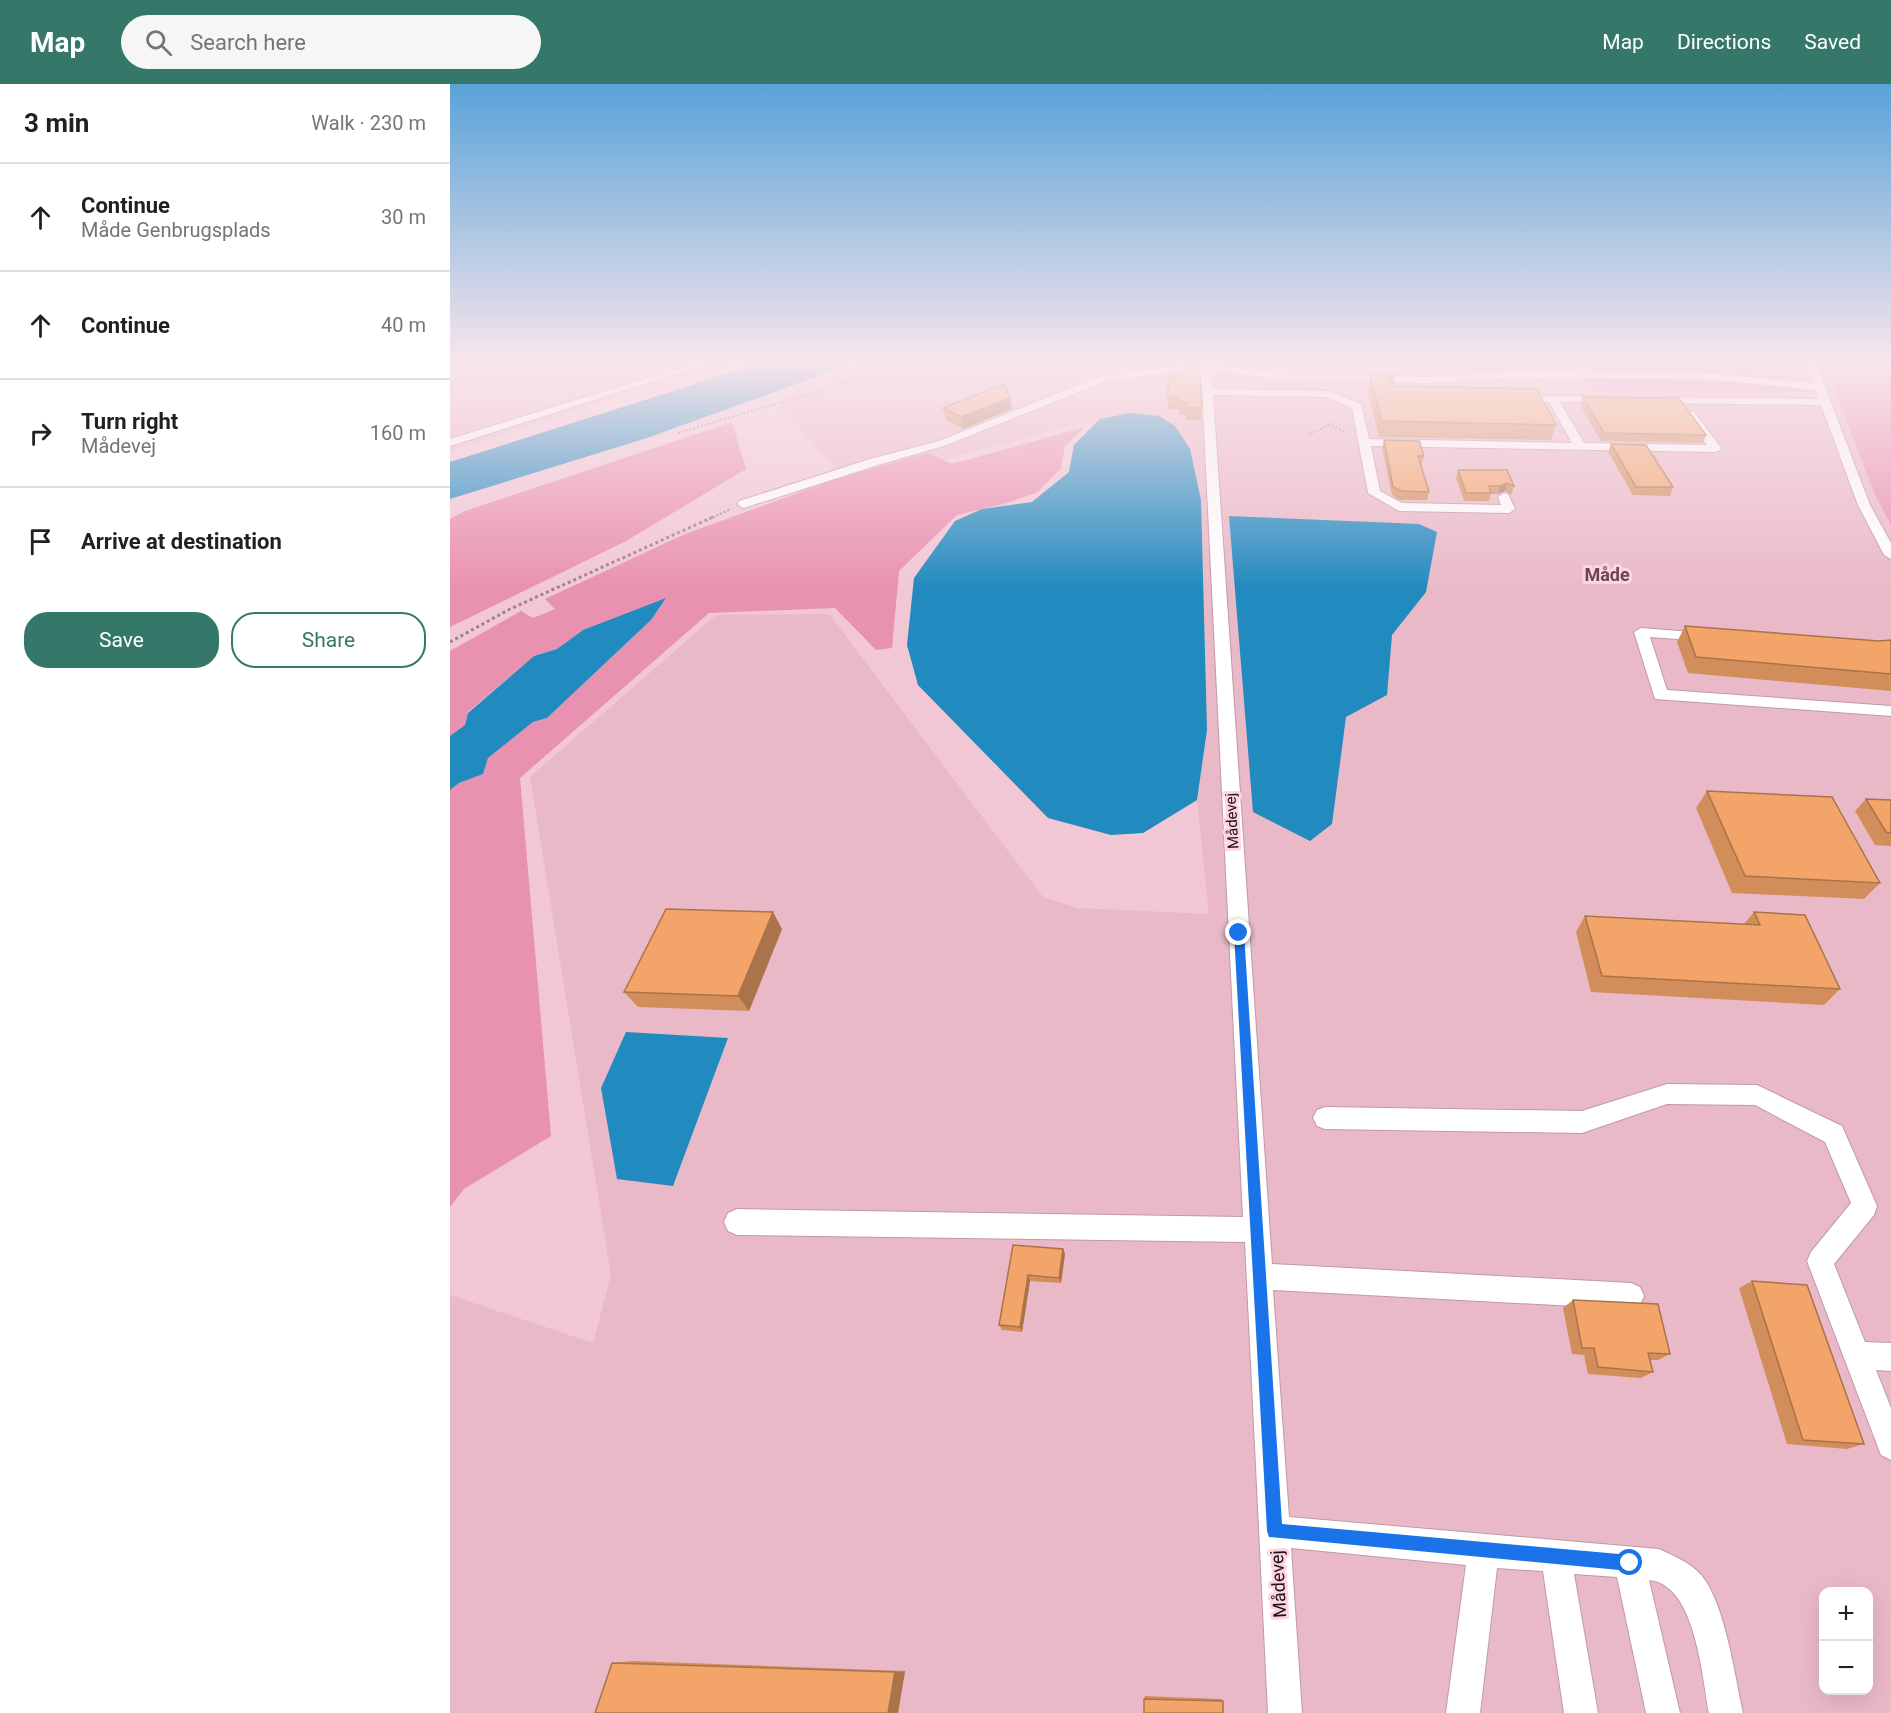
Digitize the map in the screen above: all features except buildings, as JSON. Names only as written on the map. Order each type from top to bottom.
[{"type":"street","points":[[450,443],[469,437]]},
{"type":"street","points":[[742,504],[958,437]]},
{"type":"street","name":"Mådevej","points":[[1211,437],[1285,1713]]},
{"type":"street","points":[[1363,437],[1374,493],[1399,507],[1509,508],[1504,496]]},
{"type":"street","points":[[1575,437],[1580,446]]},
{"type":"street","points":[[1364,442],[1716,449],[1707,437]]},
{"type":"street","points":[[1839,437],[1864,505],[1891,555]]},
{"type":"street","points":[[1725,639],[1641,632],[1661,695],[1891,711]]},
{"type":"street","points":[[1325,1118],[1582,1122],[1667,1094],[1757,1095],[1834,1134],[1865,1206],[1820,1261],[1891,1445]]},
{"type":"street","points":[[737,1222],[1257,1230]]},
{"type":"street","points":[[1260,1276],[1631,1296]]},
{"type":"street","points":[[1856,1355],[1891,1357]]},
{"type":"street","points":[[1274,1531],[1659,1565],[1678,1576],[1693,1591],[1703,1613],[1726,1713]]},
{"type":"street","points":[[1463,1713],[1482,1572],[1481,1551]]},
{"type":"street","points":[[1556,1557],[1581,1713]]},
{"type":"street","points":[[1630,1563],[1663,1713]]},
{"type":"path","points":[[450,642],[510,609],[742,504]]},
{"type":"shaded area","points":[[450,437],[495,437],[450,451]]},
{"type":"shaded area","points":[[687,437],[736,437],[746,469],[626,541],[450,627],[450,519],[465,511]]},
{"type":"shaded area","points":[[807,437],[1029,437],[851,485]]},
{"type":"shaded area","points":[[1049,437],[1074,437],[1065,446],[1061,468],[1038,492],[1007,503],[957,515],[899,571],[892,648],[876,650],[835,608],[709,613],[520,778],[551,1136],[464,1189],[450,1207],[450,790],[459,783],[483,774],[488,758],[533,722],[547,718],[651,620],[665,599],[583,630],[557,649],[534,656],[468,712],[465,725],[450,736],[450,651],[521,611],[533,618],[555,609],[545,599],[685,534],[833,480],[927,453],[952,464]]},
{"type":"shaded area","points":[[1081,437],[1856,437],[1891,521],[1891,1713],[450,1713],[450,1295],[593,1343],[611,1275],[530,777],[716,615],[829,614],[1043,897],[1077,908],[1209,914],[1197,801],[1143,833],[1111,835],[1048,818],[918,685],[907,645],[914,578],[955,521],[982,509],[1032,502],[1069,472],[1074,445]]},
{"type":"shaded area","points":[[1853,437],[1891,437],[1891,525],[1875,495]]},
{"type":"water","points":[[528,437],[650,437],[450,499],[450,462]]},
{"type":"water","points":[[1082,437],[1182,437],[1190,449],[1201,500],[1207,730],[1197,800],[1143,833],[1111,835],[1048,818],[918,685],[907,645],[914,578],[955,521],[982,509],[1032,502],[1069,472],[1074,445]]},
{"type":"water","points":[[1229,516],[1419,524],[1437,532],[1426,592],[1392,635],[1387,695],[1346,717],[1332,824],[1310,841],[1253,812]]},
{"type":"water","points":[[666,598],[651,620],[547,718],[533,722],[488,758],[483,774],[459,783],[450,790],[450,736],[465,725],[468,713],[534,656],[557,649],[583,630]]},
{"type":"water","points":[[626,1032],[728,1038],[673,1186],[617,1179],[601,1088]]},
{"type":"district","name":"Måde","points":[[1607,574]]},
{"type":"route","points":[[1239,933],[1274,1531],[1630,1563]]}]
